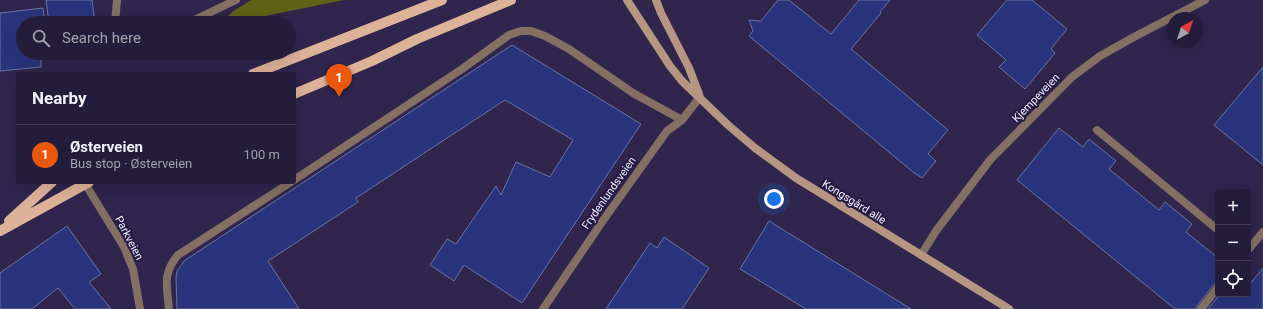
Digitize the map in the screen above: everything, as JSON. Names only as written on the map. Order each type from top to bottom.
[{"type":"main road","points":[[296,57],[442,0]]},
{"type":"main road","points":[[296,93],[372,61],[417,39],[511,0]]},
{"type":"main road","points":[[257,72],[288,60]]},
{"type":"main road","points":[[0,230],[50,184]]},
{"type":"main road","points":[[0,230],[84,184]]},
{"type":"street","points":[[116,16],[117,0]]},
{"type":"street","points":[[203,16],[236,0]]},
{"type":"street","name":"Kongsgård alle","points":[[627,0],[670,66],[682,81],[754,148],[796,178],[1009,309]]},
{"type":"street","name":"Kongsgård alle","points":[[656,0],[689,68],[700,97]]},
{"type":"street","name":"Kjempeveien","points":[[921,255],[936,231],[990,160],[1072,77],[1100,56],[1204,0]]},
{"type":"street","points":[[296,179],[462,69],[509,35],[520,31],[531,31],[569,49],[634,93],[682,120]]},
{"type":"street","name":"Frydenlundsveien","points":[[543,309],[666,131],[682,120],[700,97]]},
{"type":"street","points":[[1097,130],[1215,228]]},
{"type":"street","name":"Parkveien","points":[[87,184],[124,247],[133,269],[138,290],[140,309]]},
{"type":"street","points":[[169,309],[166,280],[168,270],[178,255],[288,184]]},
{"type":"street","points":[[1251,246],[1263,232]]},
{"type":"street","points":[[1201,309],[1215,291]]},
{"type":"shaded area","points":[[251,0],[344,0],[265,16],[228,16]]},
{"type":"building","points":[[46,0],[92,0],[94,16],[48,16]]},
{"type":"building","points":[[778,0],[789,0],[831,34],[859,0],[890,0],[851,49],[948,130],[928,154],[936,161],[922,178],[749,36],[753,31],[749,20],[761,21]]},
{"type":"building","points":[[1007,0],[1032,0],[1067,29],[1051,49],[1055,53],[1025,89],[999,67],[1006,60],[977,35]]},
{"type":"building","points":[[43,8],[44,16],[16,16],[16,60],[41,60],[41,67],[0,71],[0,13]]},
{"type":"building","points":[[512,45],[641,124],[522,303],[464,265],[454,281],[430,265],[447,239],[456,244],[496,186],[501,195],[516,162],[550,177],[573,140],[505,100],[356,198],[358,202],[268,261],[299,309],[177,309],[176,277],[177,271],[184,261]]},
{"type":"building","points":[[1263,67],[1263,165],[1214,125]]},
{"type":"building","points":[[1059,128],[1083,147],[1089,139],[1116,161],[1109,169],[1159,210],[1165,202],[1192,224],[1186,232],[1215,256],[1215,284],[1196,309],[1175,309],[1017,180]]},
{"type":"building","points":[[769,221],[911,309],[806,309],[740,269]]},
{"type":"building","points":[[67,226],[101,274],[89,282],[111,309],[75,309],[58,288],[32,309],[0,309],[0,273]]},
{"type":"building","points":[[664,237],[709,268],[682,309],[606,309],[650,243],[657,248]]},
{"type":"building","points":[[1263,268],[1263,309],[1208,309],[1218,297],[1251,297],[1251,283]]},
{"type":"place","name":"Østerveien","points":[[339,97]]}]
